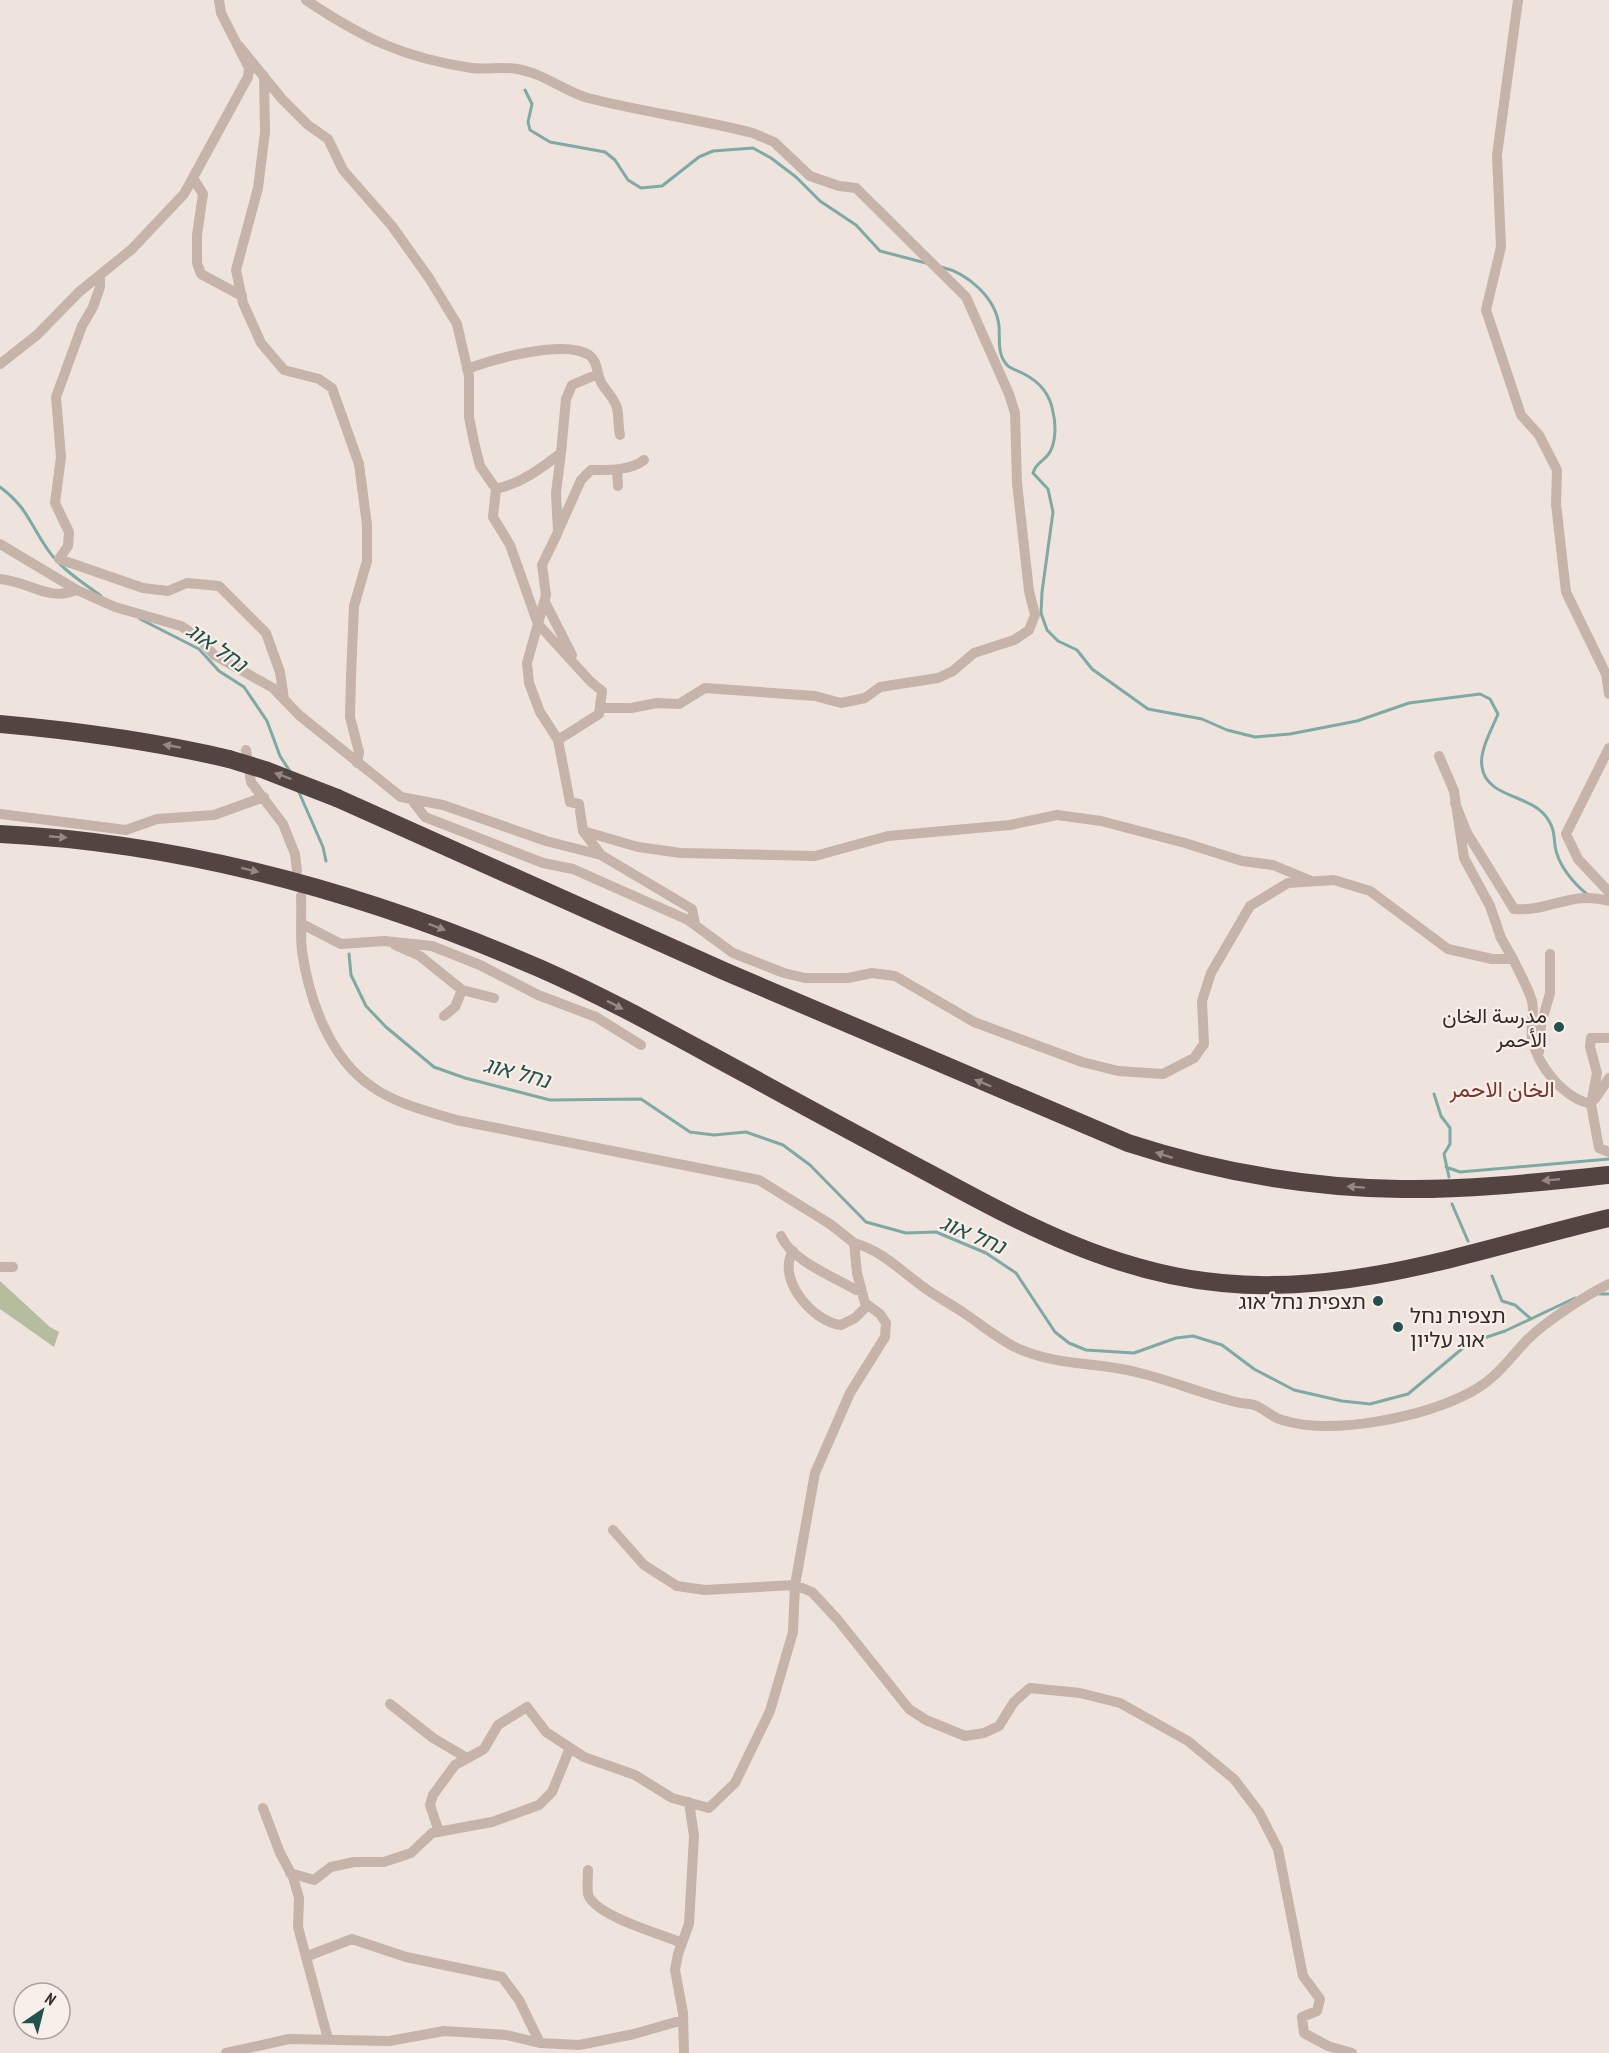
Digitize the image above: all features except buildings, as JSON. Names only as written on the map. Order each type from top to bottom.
[{"type":"highway","points":[[0,724],[112,736],[229,759],[265,770],[337,798],[745,981],[1107,1135],[1177,1159],[1221,1170],[1287,1180],[1402,1189],[1490,1185],[1609,1174]]},
{"type":"highway","points":[[0,834],[96,841],[175,854],[294,882],[430,925],[542,970],[625,1010],[1013,1219],[1084,1252],[1142,1269],[1224,1284],[1280,1285],[1335,1282],[1411,1268],[1609,1218]]},
{"type":"street","points":[[0,364],[37,335],[79,292],[162,219],[184,195],[248,77],[249,68],[221,13],[219,0]]},
{"type":"street","points":[[306,0],[353,32],[386,47],[425,60],[475,69],[515,68],[535,73],[585,97],[753,133],[774,142],[810,176],[839,186],[856,188],[966,297],[1008,394],[1015,413],[1017,483],[1029,591],[1035,615],[1029,630],[1014,640],[974,653],[953,671],[938,678],[880,687],[865,698],[841,703],[815,696],[705,688],[679,704],[657,703],[631,708],[600,708]]},
{"type":"street","points":[[1518,0],[1497,154],[1501,248],[1486,310],[1521,415],[1539,435],[1557,470],[1556,504],[1566,592],[1606,674],[1609,694]]},
{"type":"street","points":[[239,45],[308,125],[328,139],[343,170],[392,226],[429,278],[457,324],[467,369],[469,417],[474,442],[480,466],[496,489],[493,517],[510,545],[538,624],[602,691],[599,714],[558,740]]},
{"type":"street","points":[[264,76],[265,132],[258,188],[236,270],[242,296],[261,343],[284,370],[319,379],[332,388],[359,464],[367,525],[367,561],[354,606],[350,717],[359,752],[357,763]]},
{"type":"street","points":[[193,178],[203,194],[196,235],[197,263],[201,274],[242,296]]},
{"type":"street","points":[[100,275],[100,287],[93,307],[82,326],[56,397],[61,457],[55,503],[69,532],[68,546],[59,559],[143,588],[168,591],[188,583],[219,586],[266,633],[280,672],[284,699]]},
{"type":"street","points":[[467,369],[487,361],[565,349],[578,350],[592,356],[598,374],[618,410],[620,435]]},
{"type":"street","points":[[558,532],[556,493],[566,399],[572,386],[598,374]]},
{"type":"street","points":[[496,489],[514,485],[561,453]]},
{"type":"street","points":[[576,665],[545,602],[542,566],[581,480],[591,470],[617,470],[638,465],[644,460]]},
{"type":"street","points":[[617,470],[618,486]]},
{"type":"street","points":[[0,544],[77,590],[115,606],[181,626],[199,638],[214,655],[273,688],[357,763],[401,797],[443,806],[546,841],[601,855],[692,909],[695,924]]},
{"type":"street","points":[[0,579],[19,580],[56,596],[77,590]]},
{"type":"street","points":[[545,602],[527,663],[529,683],[540,712],[558,740],[570,802],[579,804],[582,831],[601,855]]},
{"type":"street","points":[[1609,748],[1566,834],[1578,858],[1609,892]]},
{"type":"street","points":[[246,750],[251,782],[283,824],[295,854],[297,871]]},
{"type":"street","points":[[1439,756],[1454,791],[1464,858],[1490,906],[1501,938],[1532,1002],[1532,1039],[1539,1056],[1559,1086],[1578,1101],[1591,1104]]},
{"type":"street","points":[[0,814],[126,830],[157,819],[214,815],[264,797]]},
{"type":"street","points":[[411,799],[425,817],[543,863],[573,869],[695,924],[733,953],[784,973],[805,978],[848,978],[872,974],[895,976],[974,1022],[1082,1062],[1135,1073],[1163,1074],[1194,1058],[1204,1044],[1202,1001],[1206,984],[1250,906],[1277,888],[1309,880],[1334,880],[1370,891],[1448,949],[1492,959],[1513,959]]},
{"type":"street","points":[[1455,803],[1467,833],[1515,909],[1532,910],[1570,898],[1609,901]]},
{"type":"street","points":[[582,831],[638,847],[681,853],[815,856],[888,836],[1010,825],[1057,815],[1101,821],[1242,861],[1273,866],[1309,880]]},
{"type":"street","points":[[300,896],[302,948],[311,998],[339,1051],[353,1072],[373,1087],[409,1106],[456,1120],[759,1180],[830,1224],[854,1243],[865,1246],[888,1259],[924,1288],[1009,1344],[1027,1352],[1067,1363],[1135,1371],[1235,1402],[1253,1404],[1282,1420],[1307,1424],[1355,1424],[1435,1406],[1469,1393],[1507,1365],[1527,1340],[1556,1317],[1609,1284]]},
{"type":"street","points":[[302,924],[341,944],[384,940],[432,946],[480,965],[538,995],[596,1017],[641,1045]]},
{"type":"street","points":[[384,940],[420,956],[462,990],[494,998]]},
{"type":"street","points":[[1539,1056],[1541,1025],[1550,993],[1550,954]]},
{"type":"street","points":[[444,1016],[455,1006],[462,990]]},
{"type":"street","points":[[1609,1038],[1591,1038],[1590,1047],[1598,1073],[1591,1104],[1599,1148],[1609,1152]]},
{"type":"street","points":[[1591,1104],[1609,1078]]},
{"type":"street","points":[[781,1236],[793,1251],[813,1265],[856,1290],[861,1289]]},
{"type":"street","points":[[439,1832],[430,1805],[433,1795],[455,1765],[484,1749],[498,1725],[527,1707],[546,1732],[584,1757],[635,1775],[672,1798],[709,1808],[735,1783],[770,1711],[793,1632],[795,1585],[815,1473],[850,1393],[885,1337],[886,1323],[880,1314],[868,1305],[861,1289],[854,1243]]},
{"type":"street","points":[[793,1251],[789,1258],[789,1268],[796,1291],[822,1320],[841,1325],[855,1318],[868,1305]]},
{"type":"street","points":[[0,1267],[13,1267]]},
{"type":"street","points":[[613,1530],[644,1565],[677,1586],[705,1590],[795,1585],[812,1592],[824,1603],[909,1709],[926,1720],[965,1736],[984,1733],[999,1726],[1014,1702],[1030,1688],[1080,1693],[1120,1703],[1188,1740],[1234,1779],[1259,1812],[1278,1849],[1303,1976],[1320,1999],[1317,2012],[1302,2017],[1304,2033],[1328,2046],[1352,2053]]},
{"type":"street","points":[[390,1704],[433,1738],[467,1758]]},
{"type":"street","points":[[290,1872],[314,1880],[331,1867],[354,1862],[384,1862],[411,1852],[432,1833],[492,1822],[539,1805],[552,1792],[570,1748]]},
{"type":"street","points":[[684,2053],[683,2020],[675,1970],[689,1924],[691,1903],[693,1825],[689,1817],[689,1802]]},
{"type":"street","points":[[263,1808],[299,1899],[298,1927],[308,1956],[328,2039]]},
{"type":"street","points":[[588,1870],[588,1894],[595,1904],[616,1917],[682,1943]]},
{"type":"street","points":[[308,1956],[352,1939],[406,1957],[502,1977],[519,2000],[540,2043]]},
{"type":"street","points":[[226,2053],[289,2039],[389,2041],[444,2031],[506,2035],[540,2043],[579,2045],[634,2034],[683,2020]]},
{"type":"green space","points":[[0,1281],[50,1327],[59,1332],[54,1347],[0,1309]]},
{"type":"waterway","points":[[525,90],[532,104],[528,122],[530,130],[550,142],[605,152],[615,160],[628,180],[641,188],[662,186],[699,157],[713,151],[753,148],[771,158],[796,177],[820,201],[856,225],[880,251],[926,263]]},
{"type":"waterway","points":[[941,267],[961,275],[979,288],[997,316],[1000,352],[1004,361],[1039,385],[1047,394],[1052,406],[1055,427],[1052,448],[1036,466],[1033,473],[1048,489],[1053,512],[1041,613],[1047,630],[1058,641],[1077,650],[1092,669],[1148,709],[1202,719],[1227,730],[1255,737],[1290,734],[1357,721],[1409,703],[1480,694],[1490,699],[1498,714],[1482,754],[1485,777],[1499,790],[1527,802],[1543,813],[1552,828],[1557,853],[1563,867],[1588,895]]},
{"type":"waterway","name":"נחל אוג","points":[[0,487],[17,502],[59,563],[101,596]]},
{"type":"waterway","name":"נחל אוג","points":[[140,619],[199,649],[219,671],[244,687],[267,721],[280,756],[291,773]]},
{"type":"waterway","name":"נחל אוג","points":[[298,790],[323,847],[326,861]]},
{"type":"waterway","name":"נחל אוג","points":[[349,954],[351,975],[366,1006],[386,1027],[434,1067],[465,1078],[550,1100],[641,1099],[690,1132],[714,1135],[746,1132],[783,1145],[810,1165],[866,1222],[906,1233],[936,1232],[986,1253],[1016,1273],[1055,1332],[1069,1343],[1086,1350],[1134,1353],[1176,1338],[1193,1336],[1222,1345],[1254,1369],[1294,1390],[1342,1401],[1370,1404],[1408,1394],[1469,1343],[1505,1331],[1575,1298]]},
{"type":"waterway","points":[[1434,1094],[1441,1116],[1450,1128],[1450,1144],[1444,1154],[1449,1177]]},
{"type":"waterway","points":[[1446,1167],[1460,1172],[1609,1159]]},
{"type":"waterway","points":[[1452,1204],[1468,1241]]},
{"type":"waterway","points":[[1492,1276],[1502,1301],[1515,1305],[1531,1319]]},
{"type":"waterway","name":"נחל אוג","points":[[1600,1294],[1609,1294]]},
{"type":"place","name":"مدرسة الخان الأحمر","points":[[1559,1027]]},
{"type":"place","name":"תצפית נחל אוג","points":[[1378,1301]]},
{"type":"place","name":"תצפית נחל אוג עליון","points":[[1398,1327]]},
{"type":"district","name":"الخان الاحمر","points":[[1502,1089]]}]
